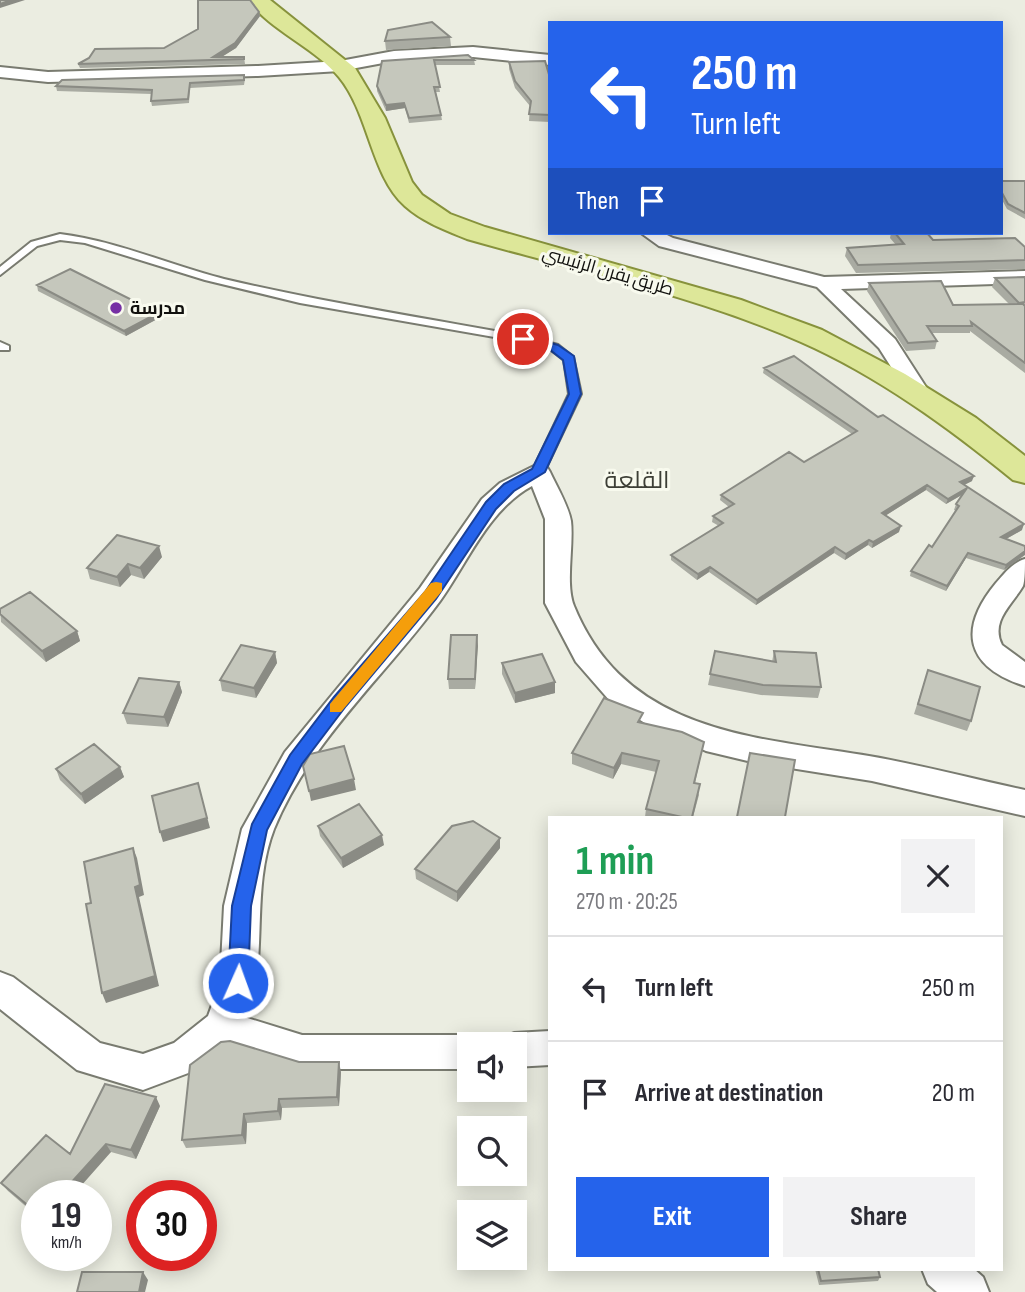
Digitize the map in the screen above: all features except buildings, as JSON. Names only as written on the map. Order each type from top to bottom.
[{"type":"main road","name":"طريق يفرن الرئيسي","points":[[258,0],[340,66],[374,118],[400,183],[413,200],[441,219],[476,233],[731,306],[800,331],[922,398],[965,425],[1025,473]]},
{"type":"street","points":[[0,72],[48,77],[258,71],[340,66],[394,56],[473,52],[548,60]]},
{"type":"street","points":[[654,235],[666,242],[824,283],[1025,277]]},
{"type":"street","points":[[824,283],[887,344],[922,398]]},
{"type":"street","points":[[0,988],[90,1058],[143,1072],[186,1057],[222,1027],[238,983],[241,906],[258,829],[296,760],[340,702],[430,596],[491,505],[509,488],[538,472],[558,519],[559,603],[586,654],[620,693],[658,717],[706,739],[872,769],[1025,803]]},
{"type":"street","points":[[1025,568],[992,609],[983,638],[989,652],[1002,665],[1025,675]]},
{"type":"street","points":[[222,1027],[302,1052],[457,1052]]},
{"type":"street","points":[[527,1049],[548,1048]]},
{"type":"street","points":[[945,1271],[968,1292]]},
{"type":"lane","points":[[0,272],[34,244],[60,237],[86,240],[209,278],[300,300],[523,339],[554,347],[569,359],[575,394],[538,472]]},
{"type":"slow traffic","points":[[335,708],[436,587]]},
{"type":"place","name":"مدرسة","points":[[116,308]]},
{"type":"district","name":"القلعة","points":[[637,480]]},
{"type":"route","points":[[238,983],[241,906],[258,829],[296,760],[340,702],[430,596],[491,505],[509,488],[538,472],[575,394],[575,376],[569,359],[554,347],[523,339]]}]
